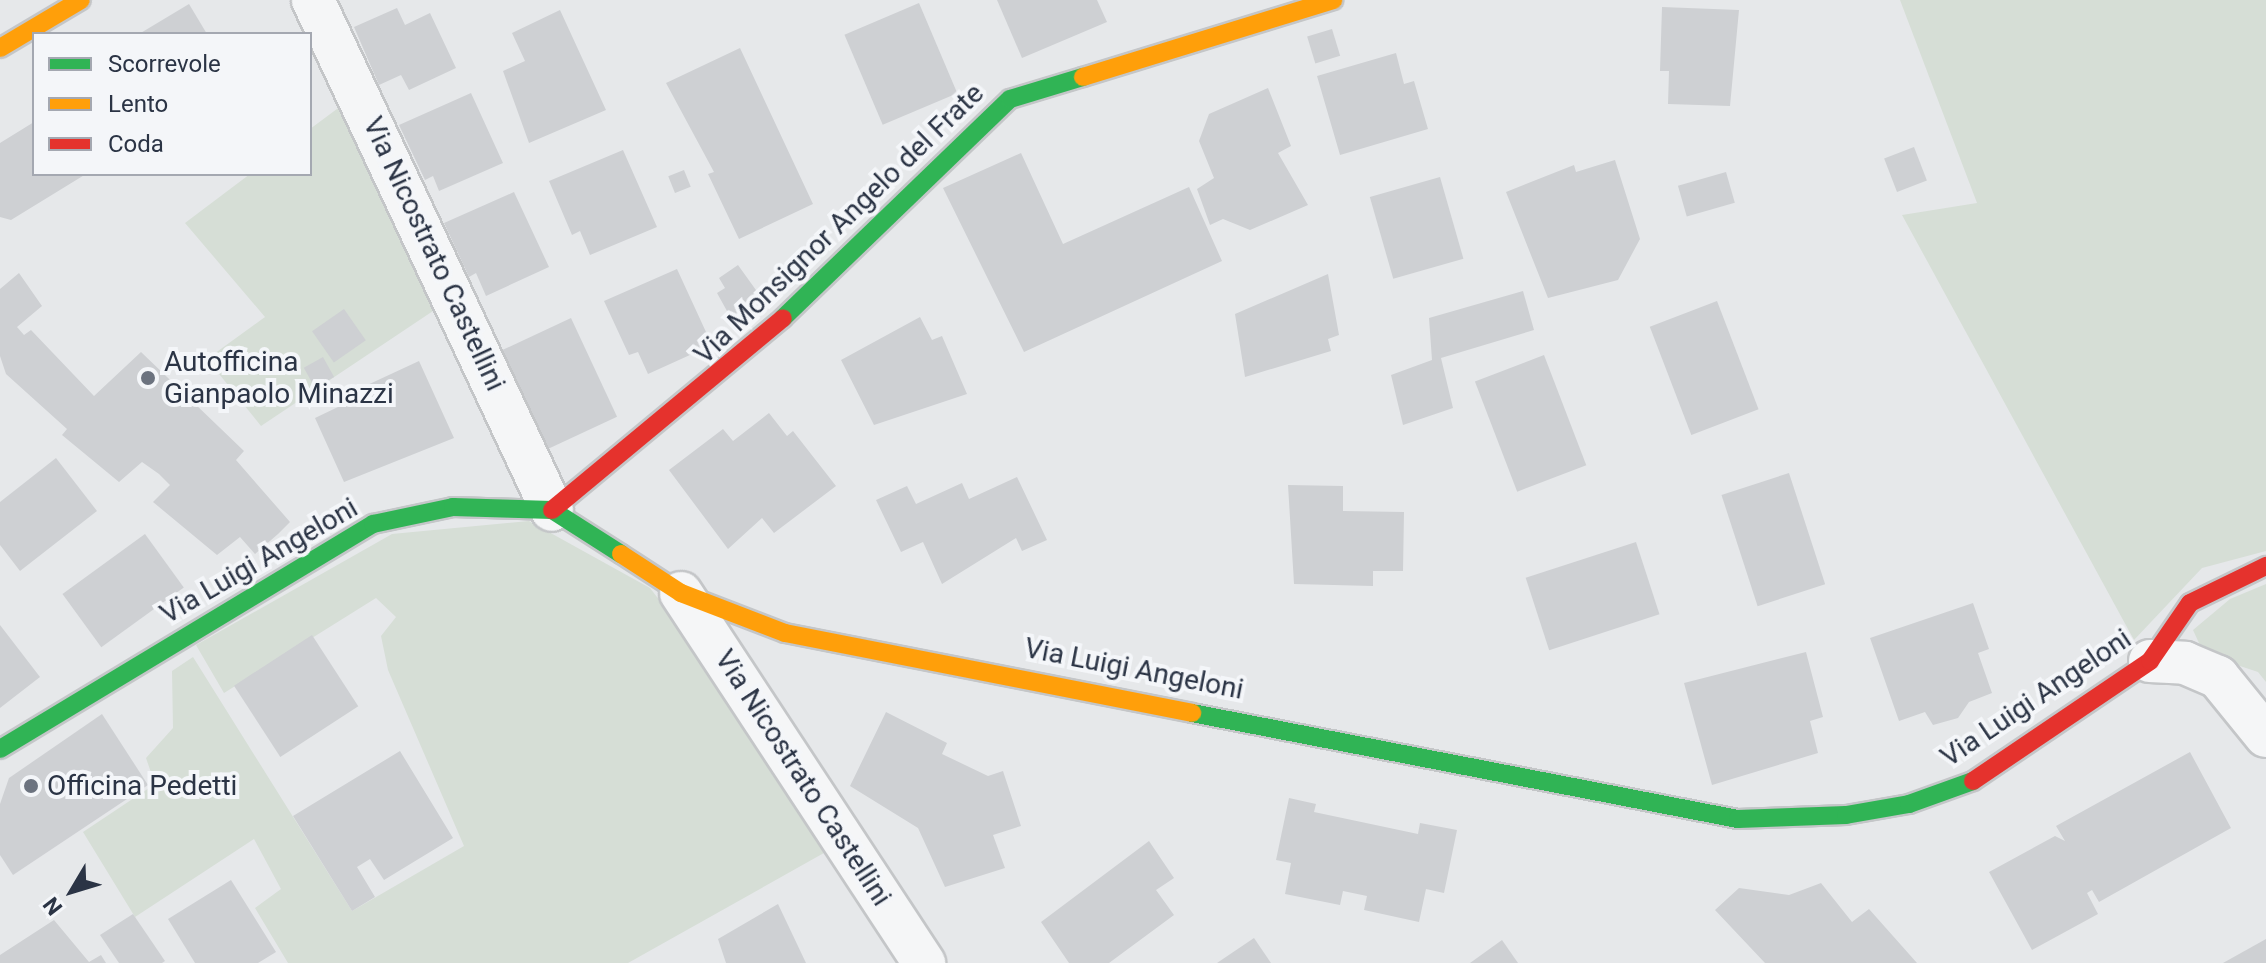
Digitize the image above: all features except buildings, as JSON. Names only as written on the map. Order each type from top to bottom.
[{"type":"street","points":[[0,48],[81,0]]},
{"type":"street","name":"Via Nicostrato Castellini","points":[[313,0],[552,510]]},
{"type":"street","name":"Via Monsignor Angelo del Frate","points":[[552,510],[741,359],[1010,99],[1333,0]]},
{"type":"street","name":"Via Luigi Angeloni","points":[[0,749],[373,524],[453,507],[552,510],[681,593],[785,633],[1738,819],[1846,815],[1909,804],[1971,782],[2150,661],[2190,603],[2266,566]]},
{"type":"street","name":"Via Nicostrato Castellini","points":[[681,593],[924,963]]},
{"type":"street","points":[[2150,661],[2185,663],[2218,677],[2266,736]]},
{"type":"shaded area","points":[[1900,0],[2266,0],[2266,551],[2202,568],[2134,640],[1902,215],[1977,203]]},
{"type":"shaded area","points":[[345,103],[436,309],[261,426],[207,359],[265,317],[185,223],[247,176],[312,176],[312,128]]},
{"type":"shaded area","points":[[529,521],[650,588],[726,686],[831,849],[628,963],[288,963],[255,908],[281,889],[254,839],[135,917],[83,832],[155,784],[146,758],[173,728],[172,671],[193,657],[352,911],[464,846],[388,670],[381,636],[396,617],[376,598],[224,693],[196,645],[392,534]]},
{"type":"shaded area","points":[[2266,584],[2266,682],[2258,672],[2204,654],[2193,630],[2230,599]]},
{"type":"traffic: fast","points":[[783,318],[1010,99],[1083,77]]},
{"type":"traffic: fast","points":[[0,749],[373,524],[453,507],[552,510],[621,554]]},
{"type":"traffic: fast","points":[[1192,713],[1738,819],[1846,815],[1909,804],[1973,781]]},
{"type":"traffic: slow","points":[[0,48],[81,0]]},
{"type":"traffic: slow","points":[[1083,77],[1333,0]]},
{"type":"traffic: slow","points":[[621,554],[681,593],[785,633],[1192,713]]},
{"type":"traffic: jam","points":[[552,510],[783,318]]},
{"type":"traffic: jam","points":[[1973,781],[2150,661],[2190,603],[2266,566]]},
{"type":"place","name":"Autofficina Gianpaolo Minazzi","points":[[148,378]]},
{"type":"place","name":"Officina Pedetti","points":[[31,786]]}]
